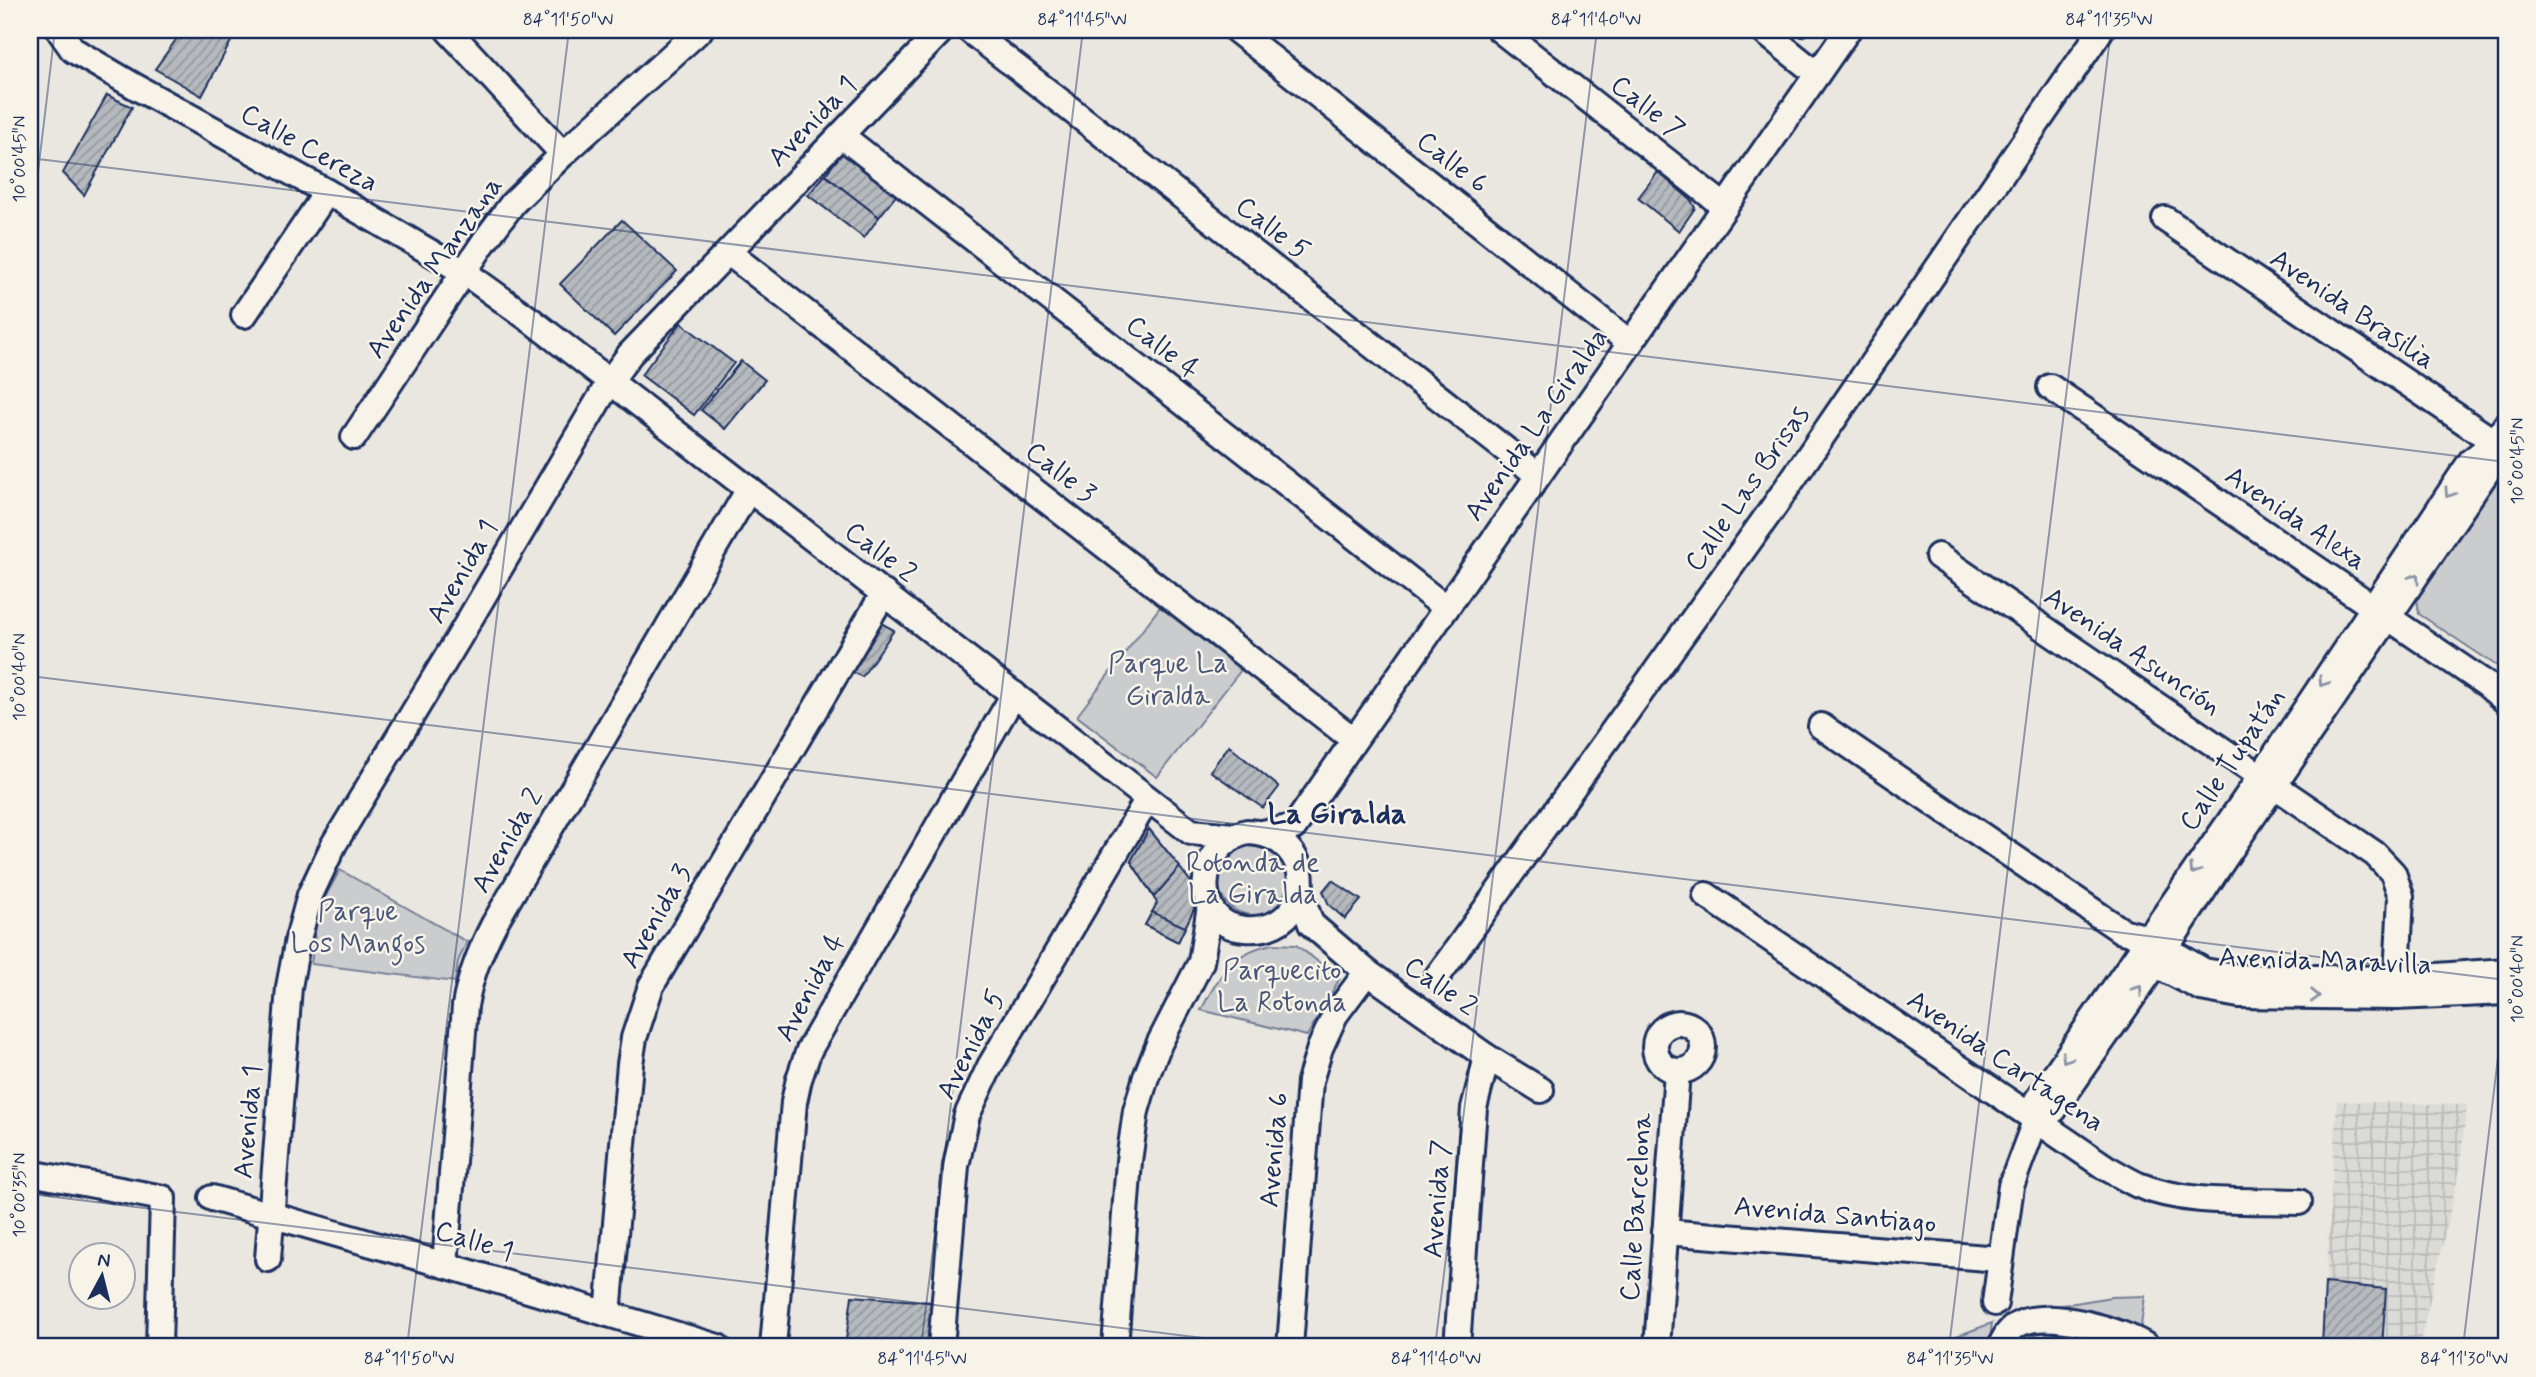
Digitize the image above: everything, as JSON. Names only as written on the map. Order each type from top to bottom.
[{"type":"street","name":"Calle Cereza","points":[[59,30],[73,50],[464,272],[533,321]]},
{"type":"street","points":[[447,30],[563,154]]},
{"type":"street","name":"Avenida 1","points":[[268,1259],[289,986],[310,895],[334,844],[610,381],[631,354],[942,30]]},
{"type":"street","name":"Calle 5","points":[[969,30],[1538,475]]},
{"type":"street","name":"Calle 6","points":[[1236,30],[1630,343]]},
{"type":"street","name":"Calle 7","points":[[1500,30],[1725,207]]},
{"type":"street","points":[[1762,30],[1817,74]]},
{"type":"street","name":"Avenida La Giralda","points":[[1294,827],[1848,30]]},
{"type":"street","name":"Calle Las Brisas","points":[[1437,977],[1774,505],[2101,30]]},
{"type":"street","name":"Avenida Manzana","points":[[354,437],[513,203],[684,35]]},
{"type":"street","name":"Calle 4","points":[[842,136],[1446,608]]},
{"type":"street","points":[[244,315],[327,192]]},
{"type":"street","name":"Avenida Brasilia","points":[[2165,219],[2502,439]]},
{"type":"street","name":"Calle 3","points":[[729,253],[1354,740]]},
{"type":"street","name":"Calle 2","points":[[533,321],[1191,832]]},
{"type":"street","name":"Avenida Alexa","points":[[2050,387],[2486,684],[2506,701]]},
{"type":"street","name":"Calle Tupatán","points":[[1995,1303],[2011,1186],[2036,1119],[2037,1100],[2151,952],[2268,780],[2380,613],[2470,461],[2502,439]]},
{"type":"street","name":"Avenida 2","points":[[445,1265],[465,1006],[480,952],[749,489]]},
{"type":"street","name":"Avenida Asunción","points":[[1938,556],[2375,854],[2393,873],[2400,896],[2396,988]]},
{"type":"street","name":"Avenida 3","points":[[608,1314],[630,1064],[634,1038],[650,986],[884,593]]},
{"type":"street","name":"Avenida 4","points":[[773,1347],[794,1102],[809,1050],[1014,694]]},
{"type":"street","name":"Avenida Maravilla","points":[[1821,726],[2151,952],[2204,971],[2240,977],[2396,988],[2506,992]]},
{"type":"street","name":"Avenida 5","points":[[941,1347],[956,1166],[967,1115],[989,1066],[1147,800]]},
{"type":"street","points":[[1205,880],[1213,855],[1221,845],[1234,836],[1247,832],[1262,833],[1294,827],[1295,859]]},
{"type":"street","points":[[1234,836],[1191,832],[1210,905],[1217,917],[1229,925],[1244,929],[1261,929],[1288,916],[1300,891]]},
{"type":"street","points":[[1262,833],[1286,845],[1295,859],[1300,875],[1300,891],[1311,924],[1277,923]]},
{"type":"street","name":"Avenida Cartagena","points":[[1706,895],[2105,1167],[2137,1185],[2189,1197],[2299,1202]]},
{"type":"street","points":[[1201,962],[1210,905]]},
{"type":"street","name":"Calle 2","points":[[1311,924],[1367,972],[1487,1057],[1541,1090]]},
{"type":"street","points":[[1115,1347],[1129,1161],[1136,1111],[1146,1077],[1159,1044],[1201,962],[1221,941],[1244,929]]},
{"type":"street","name":"Avenida Maravilla","points":[[2396,988],[2506,971]]},
{"type":"street","name":"Avenida 6","points":[[1290,1347],[1310,1081],[1320,1048],[1335,1015],[1367,972]]},
{"type":"street","name":"Avenida 7","points":[[1457,1347],[1474,1108],[1487,1057]]},
{"type":"street","name":"Calle Barcelona","points":[[1657,1347],[1677,1071]]},
{"type":"street","points":[[30,1173],[163,1198],[159,1347]]},
{"type":"street","name":"Calle 1","points":[[212,1198],[718,1347]]},
{"type":"street","name":"Avenida Santiago","points":[[1665,1232],[1999,1259]]},
{"type":"street","points":[[2000,1347],[2007,1332],[2020,1323],[2033,1320],[2061,1320],[2103,1328],[2148,1347]]},
{"type":"shaded area","points":[[2337,1101],[2467,1105],[2459,1173],[2419,1347],[2322,1347]]},
{"type":"shaded area","points":[[2021,1332],[2083,1347],[2020,1347]]},
{"type":"green space","points":[[2506,476],[2506,672],[2419,614],[2417,599],[2498,478]]},
{"type":"green space","name":"Parque La Giralda","points":[[1160,607],[1241,670],[1157,777],[1077,716]]},
{"type":"green space","name":"Rotonda de La Giralda","points":[[1260,845],[1273,851],[1282,860],[1286,866],[1286,894],[1278,905],[1267,913],[1246,915],[1228,905],[1220,894],[1218,873],[1228,855],[1239,847]]},
{"type":"green space","name":"Parque Los Mangos","points":[[340,870],[467,942],[458,961],[455,982],[311,964],[318,910]]},
{"type":"green space","name":"Parquecito La Rotonda","points":[[1273,944],[1296,945],[1340,978],[1307,1036],[1201,1010],[1228,967],[1247,953]]},
{"type":"green space","points":[[2145,1296],[2140,1333],[2045,1308],[2111,1297]]},
{"type":"green space","points":[[1992,1323],[1989,1347],[1959,1347],[1957,1336]]},
{"type":"building","points":[[183,30],[237,30],[202,96],[155,69]]},
{"type":"building","points":[[1788,30],[1813,30],[1802,37]]},
{"type":"building","points":[[107,95],[132,107],[84,195],[63,173]]},
{"type":"building","points":[[844,151],[898,193],[879,217],[825,175]]},
{"type":"building","points":[[1658,172],[1691,200],[1695,208],[1679,231],[1638,198]]},
{"type":"building","points":[[825,175],[879,217],[864,238],[808,195]]},
{"type":"building","points":[[622,220],[677,271],[614,336],[560,284]]},
{"type":"building","points":[[681,323],[734,363],[694,415],[641,375]]},
{"type":"building","points":[[741,361],[765,380],[725,429],[701,410]]},
{"type":"building","points":[[879,622],[894,630],[862,677],[850,670]]},
{"type":"building","points":[[1229,746],[1279,787],[1263,808],[1210,771]]},
{"type":"building","points":[[1149,829],[1191,882],[1194,909],[1178,942],[1145,925],[1157,903],[1131,861]]},
{"type":"building","points":[[1149,829],[1180,867],[1154,897],[1131,861]]},
{"type":"building","points":[[1332,880],[1361,900],[1345,919],[1329,905],[1323,891]]},
{"type":"building","points":[[1152,912],[1185,927],[1178,942],[1145,925]]},
{"type":"building","points":[[2325,1283],[2386,1289],[2382,1347],[2322,1347]]},
{"type":"building","points":[[852,1296],[931,1302],[928,1347],[845,1347]]},
{"type":"district","name":"La Giralda","points":[[1337,814]]}]
